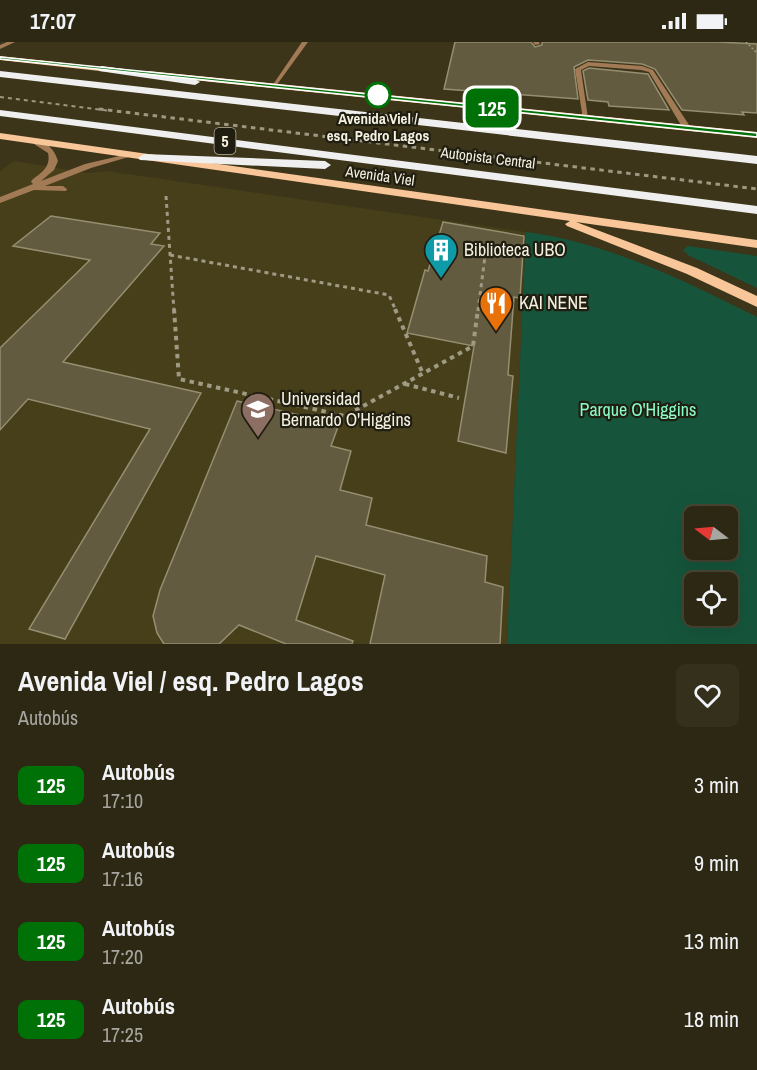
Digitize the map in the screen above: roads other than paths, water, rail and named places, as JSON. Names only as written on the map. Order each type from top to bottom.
[{"type":"highway","points":[[102,69],[348,103],[496,130]]},
{"type":"highway","name":"Autopista Central","points":[[0,74],[757,160]]},
{"type":"highway","name":"Autopista Central","points":[[0,113],[757,210]]},
{"type":"highway","points":[[144,158],[450,170]]},
{"type":"main road","points":[[0,58],[757,135]]},
{"type":"main road","name":"Avenida Viel","points":[[0,136],[757,244]]},
{"type":"main road","points":[[546,214],[660,258],[757,302]]},
{"type":"street","points":[[0,47],[12,42]]},
{"type":"street","points":[[274,85],[305,42]]},
{"type":"street","points":[[585,118],[578,69],[580,66],[588,64],[642,68],[651,71],[687,128]]},
{"type":"street","points":[[30,187],[51,168],[54,161],[52,152],[37,142]]},
{"type":"street","points":[[0,200],[88,166],[128,156]]},
{"type":"street","points":[[30,187],[63,189]]},
{"type":"railway","points":[[0,97],[111,111]]},
{"type":"railway","points":[[99,109],[757,189]]},
{"type":"place","name":"Avenida Viel / esq. Pedro Lagos","points":[[378,95]]},
{"type":"place","name":"Biblioteca UBO","points":[[441,279]]},
{"type":"place","name":"KAI NENE","points":[[496,332]]},
{"type":"place","name":"Universidad Bernardo O'Higgins","points":[[258,438]]},
{"type":"park label","name":"Parque O'Higgins","points":[[638,410]]}]
